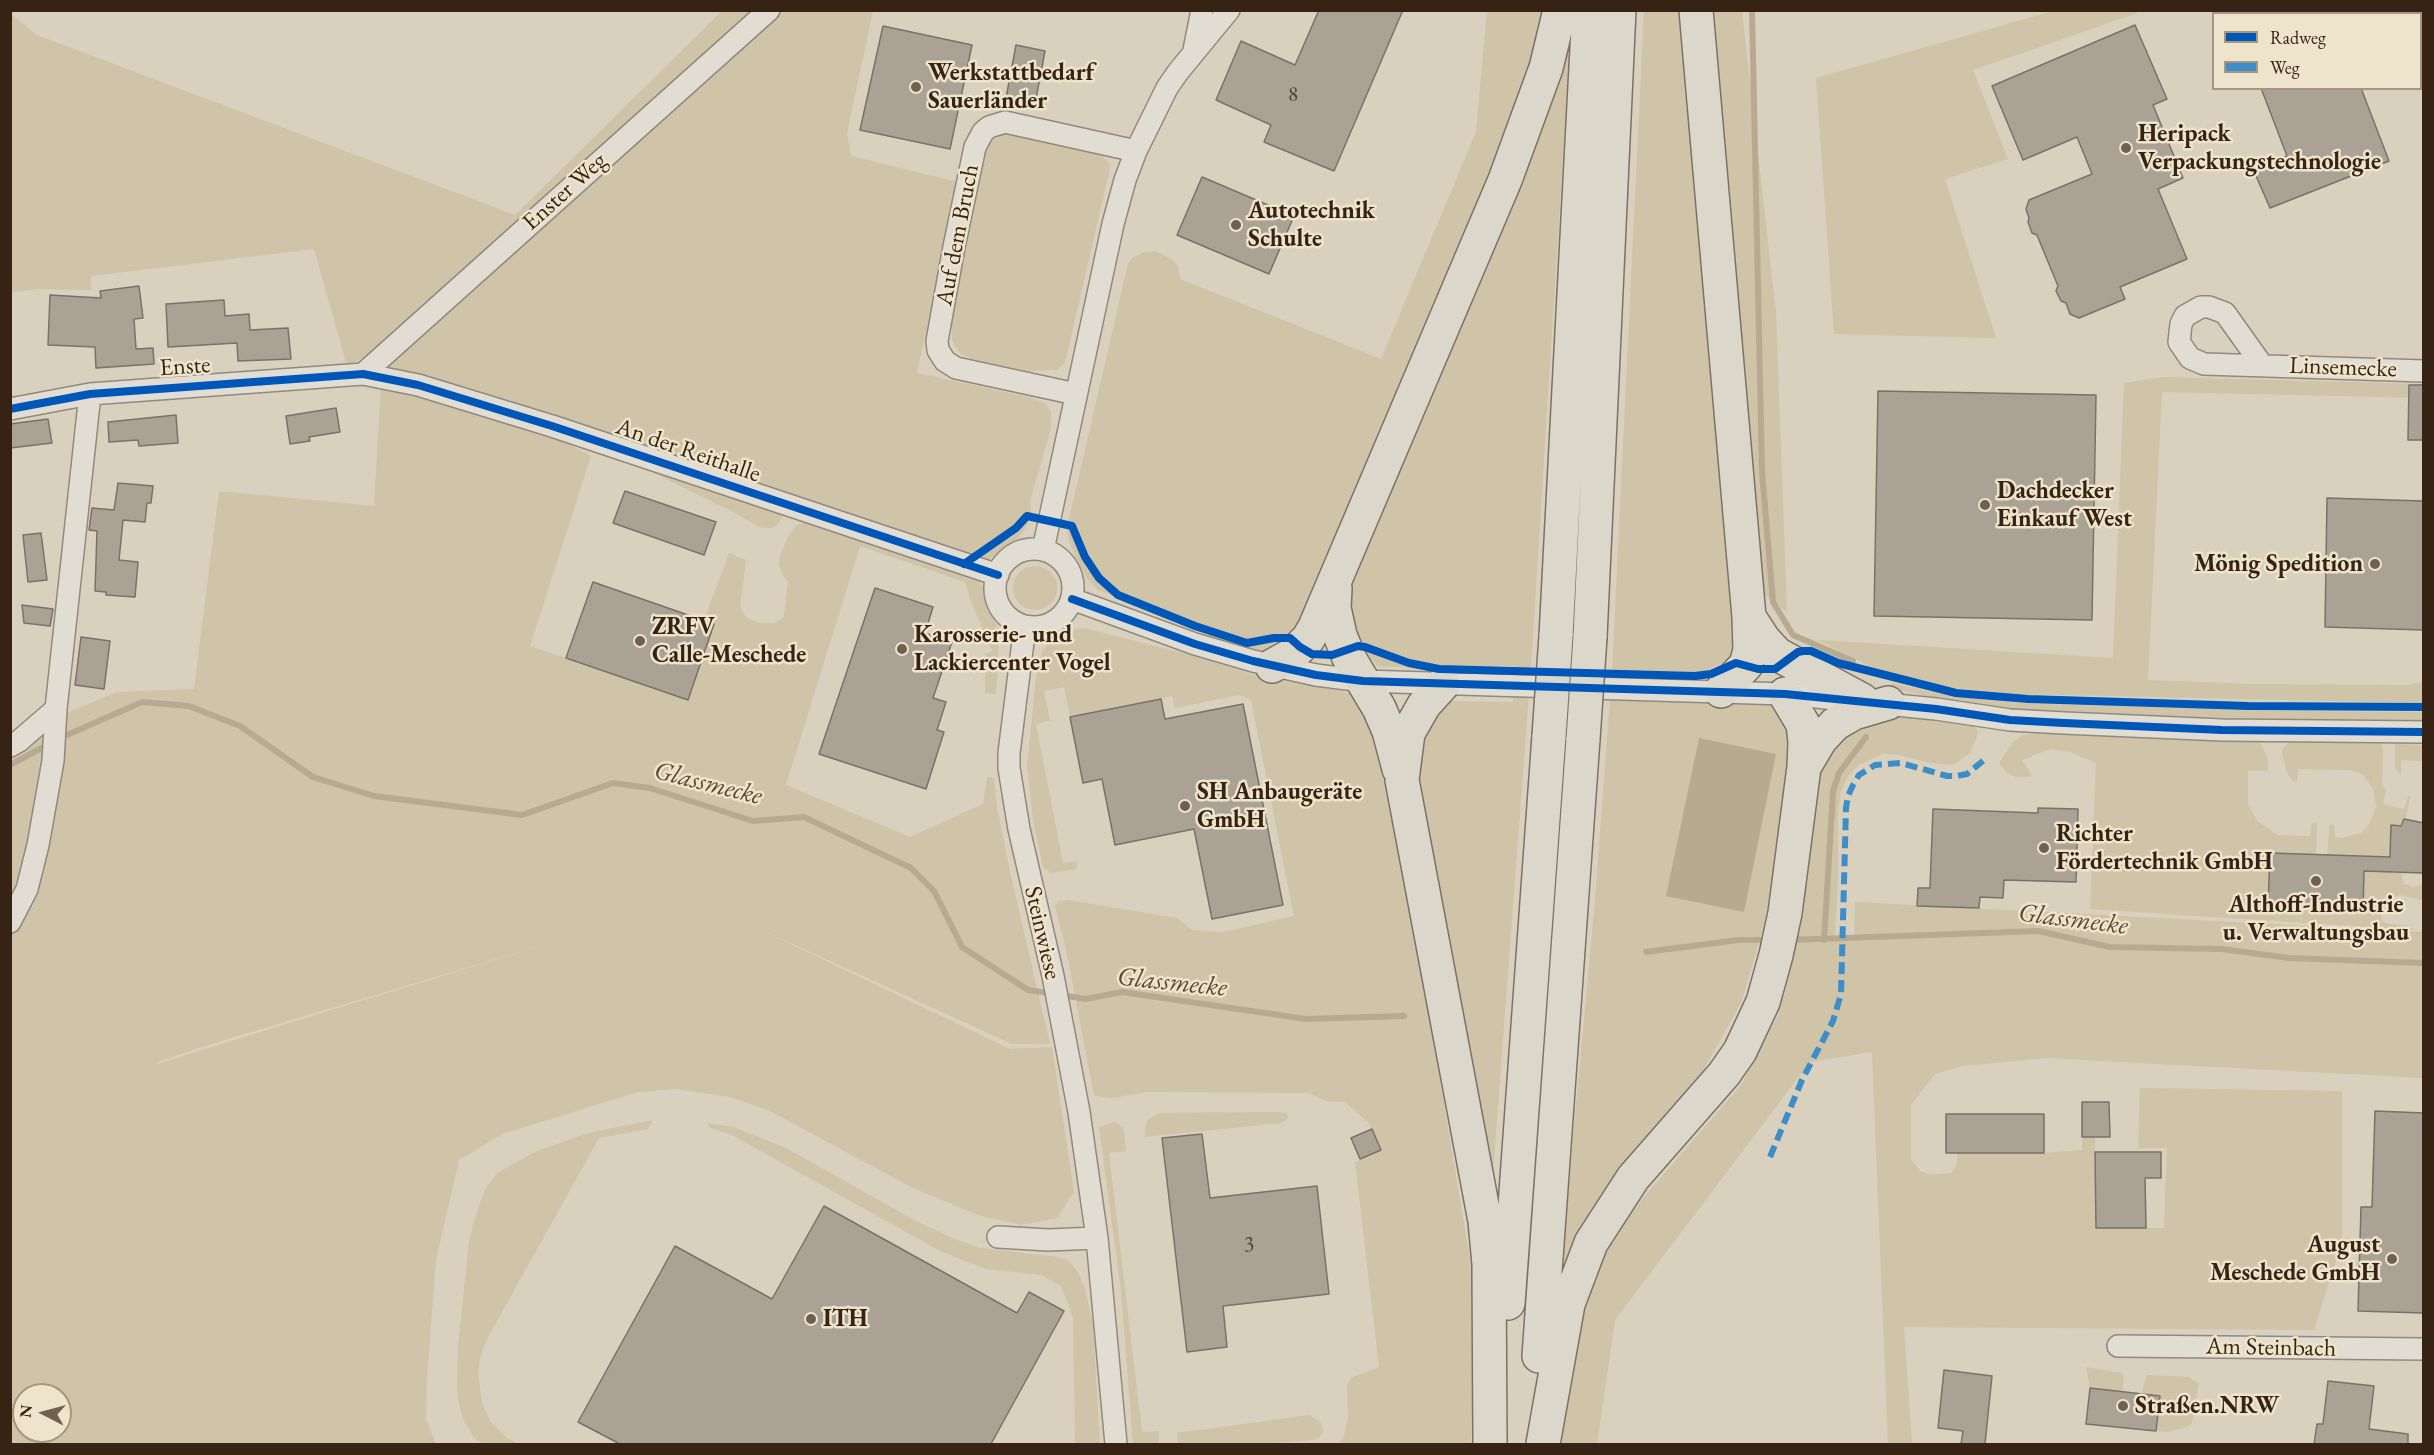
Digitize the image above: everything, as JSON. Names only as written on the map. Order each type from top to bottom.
[{"type":"highway","points":[[1272,666],[1292,655],[1316,627],[1505,180],[1546,69],[1560,10]]},
{"type":"highway","points":[[1498,1444],[1556,636],[1589,10]]},
{"type":"highway","points":[[1533,1444],[1590,637],[1619,10]]},
{"type":"highway","points":[[1696,10],[1749,617],[1750,650],[1748,658],[1742,670],[1721,691]]},
{"type":"highway","points":[[1335,581],[1336,622],[1349,658],[1379,708],[1389,731],[1402,780],[1485,1221],[1489,1275],[1490,1444]]},
{"type":"highway","points":[[1749,617],[1764,640],[1778,654],[1875,702]]},
{"type":"highway","points":[[1402,780],[1408,733],[1424,705],[1443,684]]},
{"type":"highway","points":[[1543,1444],[1568,1304],[1591,1243],[1633,1178],[1700,1103],[1740,1051],[1763,1002],[1785,913],[1804,767],[1803,724],[1785,694]]},
{"type":"highway","points":[[1804,767],[1820,740],[1835,724],[1875,702]]},
{"type":"street","name":"Enster Weg","points":[[363,374],[769,10]]},
{"type":"street","points":[[1193,53],[1202,10]]},
{"type":"street","points":[[1043,550],[1113,224],[1136,151],[1167,88],[1229,10]]},
{"type":"street","name":"Auf dem Bruch","points":[[1076,394],[956,368],[945,361],[938,350],[937,341],[954,247],[975,147],[983,132],[989,127],[1005,122],[1136,151]]},
{"type":"street","name":"Linsemecke","points":[[2262,364],[2424,370]]},
{"type":"street","name":"Enste","points":[[10,409],[90,394],[363,374]]},
{"type":"street","name":"An der Reithalle","points":[[363,374],[418,385],[552,426],[998,575]]},
{"type":"street","points":[[10,922],[27,889],[38,845],[53,761],[55,719],[90,394]]},
{"type":"street","points":[[1043,550],[1064,562],[1073,586],[1072,599],[1066,611],[1056,621],[1044,627],[1017,624],[1006,616],[999,604],[996,593],[998,575],[1008,560],[1019,553],[1043,550]]},
{"type":"street","points":[[1072,599],[1196,644],[1272,666],[1362,681],[1785,694],[1875,702],[2010,720],[2076,724],[2222,730],[2424,732]]},
{"type":"street","name":"Steinwiese","points":[[1025,626],[1009,753],[1010,768],[1018,829],[1053,976],[1079,1112],[1098,1238],[1116,1444]]},
{"type":"street","points":[[10,746],[55,719]]},
{"type":"street","points":[[998,1237],[1048,1240],[1098,1238]]},
{"type":"street","name":"Am Steinbach","points":[[2118,1346],[2424,1349]]},
{"type":"shaded area","points":[[2057,10],[2143,11],[1973,70],[2008,159],[1945,179],[1996,338],[1834,334],[1816,78]]},
{"type":"shaded area","points":[[722,11],[873,11],[847,133],[851,156],[958,182],[917,373],[1029,397],[1045,403],[1051,412],[1051,429],[1030,501],[1031,516],[1017,539],[988,560],[979,561],[385,369],[372,353],[347,366],[314,249],[91,276],[91,290],[38,289],[11,292],[10,13],[37,35],[515,215]]},
{"type":"shaded area","points":[[1487,11],[1544,11],[1518,102],[1308,621],[1275,650],[1259,650],[1217,639],[1098,590],[1086,577],[1077,559],[1069,542],[1067,528],[1128,264],[1132,258],[1144,252],[1156,251],[1171,259],[1178,266],[1180,279],[1381,359],[1476,132]]},
{"type":"shaded area","points":[[1644,11],[1686,11],[1739,655],[1699,674],[1632,673],[1629,698],[1767,703],[1780,708],[1795,745],[1765,922],[1741,1003],[1697,1081],[1596,1210],[1561,1268],[1595,900],[1612,672]]},
{"type":"shaded area","points":[[1707,11],[1742,11],[1776,313],[1787,612],[1756,588]]},
{"type":"shaded area","points":[[1572,12],[1531,666],[1491,1199],[1413,779],[1420,727],[1448,701],[1513,702],[1515,666],[1378,667],[1350,634],[1348,580]]},
{"type":"shaded area","points":[[1005,133],[1016,133],[1100,153],[1109,163],[1110,168],[1065,363],[1057,370],[1029,371],[972,359],[960,353],[952,341],[952,314],[984,155],[991,141]]},
{"type":"shaded area","points":[[2163,377],[2423,384],[2423,398],[2162,392],[2148,680],[2251,684],[2408,685],[2423,682],[2423,703],[2021,694],[1940,687],[1878,670],[1817,640],[2113,658],[2124,383]]},
{"type":"shaded area","points":[[381,386],[533,425],[591,456],[530,646],[687,700],[714,624],[704,620],[729,553],[746,560],[740,606],[749,619],[759,623],[774,623],[784,617],[788,581],[782,574],[779,564],[780,556],[789,535],[797,525],[806,521],[977,575],[983,588],[987,610],[997,625],[999,633],[996,694],[985,693],[985,654],[992,651],[965,582],[860,546],[786,785],[910,837],[983,804],[987,777],[994,778],[997,808],[1011,876],[1050,1044],[1012,1044],[751,925],[1010,1049],[1052,1047],[1074,1192],[1057,1218],[1021,1225],[978,1215],[913,1188],[770,1111],[730,1097],[677,1089],[638,1092],[502,1134],[459,1160],[436,1260],[426,1420],[436,1444],[11,1444],[11,736],[117,692],[194,689],[219,491],[374,506]],"holes":[[[583,933],[157,1064],[211,1044]]]},
{"type":"shaded area","points":[[642,467],[780,511],[782,518],[776,526],[771,528],[759,527]]},
{"type":"shaded area","points":[[1035,566],[1050,573],[1057,588],[1050,603],[1035,610],[1020,603],[1013,588],[1020,573]]},
{"type":"shaded area","points":[[1084,628],[1187,654],[1261,677],[1339,690],[1359,697],[1384,746],[1475,1289],[1471,1444],[1338,1444],[1344,1436],[1348,1418],[1347,1385],[1351,1378],[1379,1367],[1355,1162],[1381,1150],[1369,1123],[1345,1102],[1326,1101],[1309,1093],[1147,1092],[1112,1098],[1094,1096],[1066,949],[1055,906],[1059,901],[1068,900],[1177,918],[1192,930],[1223,932],[1294,916],[1251,700],[1239,695],[1175,708],[1172,696],[1070,717],[1064,687],[1044,691],[1050,721],[1036,724],[1063,863],[1077,861],[1076,869],[1051,873],[1043,867],[1033,820],[1027,766],[1037,668],[1043,650],[1052,639],[1062,632]]},
{"type":"shaded area","points":[[1892,683],[1946,695],[2016,703],[2278,711],[2423,712],[2423,722],[2095,715],[1947,701],[1890,687]]},
{"type":"shaded area","points":[[1890,713],[1973,725],[1978,731],[1977,736],[1970,753],[1953,765],[1883,754],[1859,765],[1848,776],[1841,791],[1838,811],[1835,936],[1854,936],[1855,902],[2423,932],[2423,1078],[2046,1058],[1962,1066],[1935,1074],[1911,1105],[1911,1159],[1920,1171],[1930,1175],[1951,1173],[1956,1167],[1958,1153],[2044,1153],[2082,1150],[2082,1137],[2095,1137],[2096,1228],[2164,1228],[2167,1148],[2138,1148],[2140,1088],[2342,1091],[2342,1242],[2314,1330],[1904,1327],[1912,1444],[1888,1444],[1872,1052],[1810,1062],[1615,1320],[1597,1444],[1557,1444],[1563,1379],[1598,1257],[1644,1197],[1741,1085],[1778,1016],[1792,937],[1811,788],[1834,739]]},
{"type":"shaded area","points":[[2041,732],[2259,741],[2268,758],[2268,771],[2248,771],[2248,804],[2257,821],[2278,835],[2310,836],[2312,823],[2317,823],[2316,854],[2270,853],[2268,907],[2363,910],[2365,856],[2327,855],[2329,825],[2334,824],[2335,837],[2342,838],[2361,833],[2369,825],[2376,806],[2373,788],[2362,774],[2350,770],[2298,769],[2297,781],[2294,782],[2287,773],[2282,754],[2283,748],[2290,741],[2381,744],[2383,750],[2382,785],[2386,790],[2383,804],[2404,809],[2408,796],[2410,796],[2406,819],[2403,820],[2404,826],[2391,826],[2389,872],[2402,873],[2404,884],[2413,887],[2424,884],[2423,900],[2399,895],[2389,900],[2383,907],[2381,918],[2389,924],[2406,925],[2415,930],[2090,909],[2096,763],[2071,752],[2050,749],[2022,760],[2032,776],[2016,777],[2007,773],[1999,763],[2012,743],[2023,735]]},
{"type":"shaded area","points":[[1699,738],[1776,754],[1744,912],[1666,896]]},
{"type":"shaded area","points":[[2395,744],[2423,745],[2423,761],[2401,760],[2401,775],[2395,768]]},
{"type":"shaded area","points":[[1159,1113],[1287,1113],[1288,1118],[1281,1123],[1144,1137],[1147,1120]]},
{"type":"shaded area","points":[[653,1120],[648,1129],[599,1138],[486,1341],[478,1373],[482,1402],[490,1421],[507,1438],[520,1444],[482,1444],[473,1436],[462,1417],[457,1392],[458,1347],[469,1241],[486,1188],[497,1173],[537,1151],[588,1133]]},
{"type":"shaded area","points":[[1115,1122],[1123,1127],[1126,1151],[1109,1153],[1142,1432],[1159,1431],[1159,1444],[1133,1444],[1121,1291],[1099,1127]]},
{"type":"shaded area","points":[[708,1123],[734,1127],[786,1148],[916,1221],[952,1238],[980,1248],[1058,1257],[1069,1261],[1085,1288],[1093,1324],[1100,1444],[1075,1444],[1073,1317],[1061,1286],[1041,1275],[986,1269],[940,1251],[732,1135],[708,1127]]},
{"type":"shaded area","points":[[2086,1367],[2122,1373],[2124,1378],[2122,1392],[2090,1388]]},
{"type":"shaded area","points":[[2147,1375],[2188,1377],[2199,1383],[2192,1423],[2187,1427],[2169,1432],[2156,1431],[2160,1396],[2141,1394]]},
{"type":"shaded area","points":[[1310,1415],[1321,1423],[1323,1432],[1319,1438],[1313,1440],[1263,1444],[1179,1444],[1178,1442],[1177,1433]]},
{"type":"building","points":[[1319,10],[1403,10],[1334,171],[1264,142],[1271,125],[1216,100],[1241,41],[1295,65]]},
{"type":"building","name":"Heripack Verpackungstechnologie","points":[[2135,25],[2167,99],[2153,105],[2183,178],[2158,189],[2187,259],[2120,287],[2125,299],[2079,318],[2070,314],[2066,303],[2061,301],[2056,291],[2058,286],[2037,235],[2032,233],[2026,209],[2029,200],[2092,174],[2077,137],[2023,160],[1992,86]]},
{"type":"building","name":"Werkstattbedarf Sauerländer","points":[[883,26],[972,45],[950,149],[860,130]]},
{"type":"building","points":[[1016,45],[1045,51],[1035,104],[1006,98]]},
{"type":"building","points":[[2262,90],[2362,90],[2389,161],[2270,208],[2253,169],[2287,156]]},
{"type":"building","name":"Autotechnik Schulte","points":[[1202,177],[1294,216],[1269,274],[1177,235]]},
{"type":"building","points":[[139,286],[143,318],[134,319],[136,349],[153,348],[154,364],[96,368],[95,347],[48,345],[50,295],[101,298],[100,291]]},
{"type":"building","points":[[224,300],[225,316],[249,314],[250,330],[288,328],[291,359],[238,361],[237,343],[168,347],[166,304]]},
{"type":"building","points":[[2409,385],[2424,385],[2424,440],[2408,440]]},
{"type":"building","name":"Dachdecker Einkauf West","points":[[1878,391],[2096,395],[2092,620],[1874,616]]},
{"type":"building","points":[[336,408],[340,432],[309,437],[310,441],[290,444],[286,416]]},
{"type":"building","points":[[176,415],[178,443],[139,446],[138,440],[109,442],[108,422]]},
{"type":"building","points":[[48,419],[52,443],[10,448],[10,424]]},
{"type":"building","points":[[118,483],[153,486],[151,503],[147,503],[145,522],[123,520],[119,560],[138,562],[135,597],[106,595],[106,592],[95,591],[97,531],[89,530],[92,508],[114,510]]},
{"type":"building","points":[[625,491],[716,522],[704,555],[613,523]]},
{"type":"building","name":"Mönig Spedition","points":[[2327,498],[2424,501],[2424,630],[2325,627]]},
{"type":"building","points":[[41,533],[47,580],[28,582],[23,535]]},
{"type":"building","name":"ZRFV Calle-Meschede","points":[[593,582],[714,624],[688,700],[566,658]]},
{"type":"building","points":[[875,588],[933,607],[925,633],[952,642],[933,698],[946,702],[937,730],[944,732],[926,789],[819,754]]},
{"type":"building","points":[[22,605],[53,609],[50,626],[24,623]]},
{"type":"building","points":[[81,637],[110,641],[104,689],[75,685]]},
{"type":"building","name":"SH Anbaugeräte GmbH","points":[[1161,699],[1165,719],[1243,704],[1283,905],[1212,919],[1194,829],[1115,845],[1102,779],[1083,783],[1070,717]]},
{"type":"building","points":[[2038,808],[2078,809],[2076,882],[2004,880],[2003,898],[1980,897],[1979,908],[1917,906],[1918,888],[1930,888],[1933,809],[2038,813]]},
{"type":"building","name":"Althoff-Industrie u. Verwaltungsbau","points":[[2404,819],[2424,823],[2424,873],[2364,871],[2363,910],[2268,907],[2270,853],[2390,857],[2391,825],[2401,826]]},
{"type":"building","points":[[2082,1102],[2109,1102],[2110,1137],[2082,1137]]},
{"type":"building","name":"August Meschede GmbH","points":[[2375,1111],[2424,1113],[2424,1313],[2358,1311],[2361,1207],[2372,1207]]},
{"type":"building","points":[[1946,1114],[2044,1114],[2044,1153],[1946,1153]]},
{"type":"building","points":[[1372,1129],[1381,1150],[1360,1159],[1351,1138]]},
{"type":"building","points":[[1202,1134],[1210,1198],[1317,1186],[1329,1294],[1223,1306],[1227,1347],[1187,1352],[1162,1138]]},
{"type":"building","points":[[2095,1152],[2161,1152],[2161,1178],[2145,1178],[2146,1228],[2096,1228]]},
{"type":"building","name":"ITH","points":[[824,1206],[1017,1313],[1029,1292],[1064,1311],[991,1444],[620,1444],[578,1422],[675,1246],[772,1299]]},
{"type":"building","points":[[1944,1370],[1992,1376],[1985,1444],[1961,1444],[1963,1431],[1938,1428]]},
{"type":"building","points":[[2328,1381],[2374,1386],[2369,1429],[2408,1434],[2408,1444],[2314,1444],[2317,1424],[2323,1424]]},
{"type":"building","name":"Straßen.NRW","points":[[2090,1388],[2160,1396],[2156,1431],[2086,1424]]},
{"type":"waterway","points":[[1752,10],[1762,472],[1773,602],[1793,635],[1853,661]]},
{"type":"waterway","name":"Glassmecke","points":[[58,739],[142,702],[189,706],[240,726],[313,777],[374,796],[522,815],[613,783],[650,788],[753,821],[804,817],[911,868],[934,891],[962,947],[1028,990],[1086,999],[1122,992],[1306,1019],[1404,1016]]},
{"type":"waterway","points":[[1824,940],[1833,791],[1839,773],[1866,737]]},
{"type":"waterway","name":"Glassmecke","points":[[10,765],[49,744]]},
{"type":"waterway","name":"Glassmecke","points":[[1790,940],[2038,931],[2110,947],[2222,949],[2289,958],[2424,963]]},
{"type":"waterway","name":"Glassmecke","points":[[1646,952],[1738,940],[1771,940]]},
{"type":"marked path","points":[[1770,1157],[1802,1080],[1833,1021],[1841,994],[1846,808],[1853,785],[1859,775],[1875,765],[1901,763],[1947,776],[1957,776],[1967,774],[1984,760]]},
{"type":"cycle path","points":[[10,409],[90,394],[363,374],[418,385],[552,426],[998,575]]},
{"type":"cycle path","points":[[964,564],[1016,528],[1027,516],[1072,526],[1085,557],[1099,578],[1118,595],[1195,626],[1247,643],[1274,638],[1290,638],[1312,654],[1332,655],[1358,646],[1365,647],[1409,663],[1439,669],[1695,676],[1711,674],[1736,663],[1758,669],[1775,669],[1798,652],[1811,651],[1838,663],[1956,693],[2028,699],[2248,706],[2424,707]]},
{"type":"cycle path","points":[[1072,599],[1195,644],[1253,661],[1316,675],[1363,681],[1785,694],[1936,709],[2010,720],[2064,723],[2222,730],[2424,732]]},
{"type":"place","name":"Werkstattbedarf Sauerländer","points":[[916,87]]},
{"type":"place","name":"Heripack Verpackungstechnologie","points":[[2126,148]]},
{"type":"place","name":"Autotechnik Schulte","points":[[1236,225]]},
{"type":"place","name":"Dachdecker Einkauf West","points":[[1985,505]]},
{"type":"place","name":"Mönig Spedition","points":[[2375,564]]},
{"type":"place","name":"ZRFV Calle-Meschede","points":[[640,641]]},
{"type":"place","name":"Karosserie- und Lackiercenter Vogel","points":[[902,649]]},
{"type":"place","name":"SH Anbaugeräte GmbH","points":[[1185,806]]},
{"type":"place","name":"Richter Fördertechnik GmbH","points":[[2044,848]]},
{"type":"place","name":"Althoff-Industrie u. Verwaltungsbau","points":[[2316,881]]},
{"type":"place","name":"August Meschede GmbH","points":[[2392,1259]]},
{"type":"place","name":"ITH","points":[[811,1319]]},
{"type":"place","name":"Straßen.NRW","points":[[2123,1406]]}]
